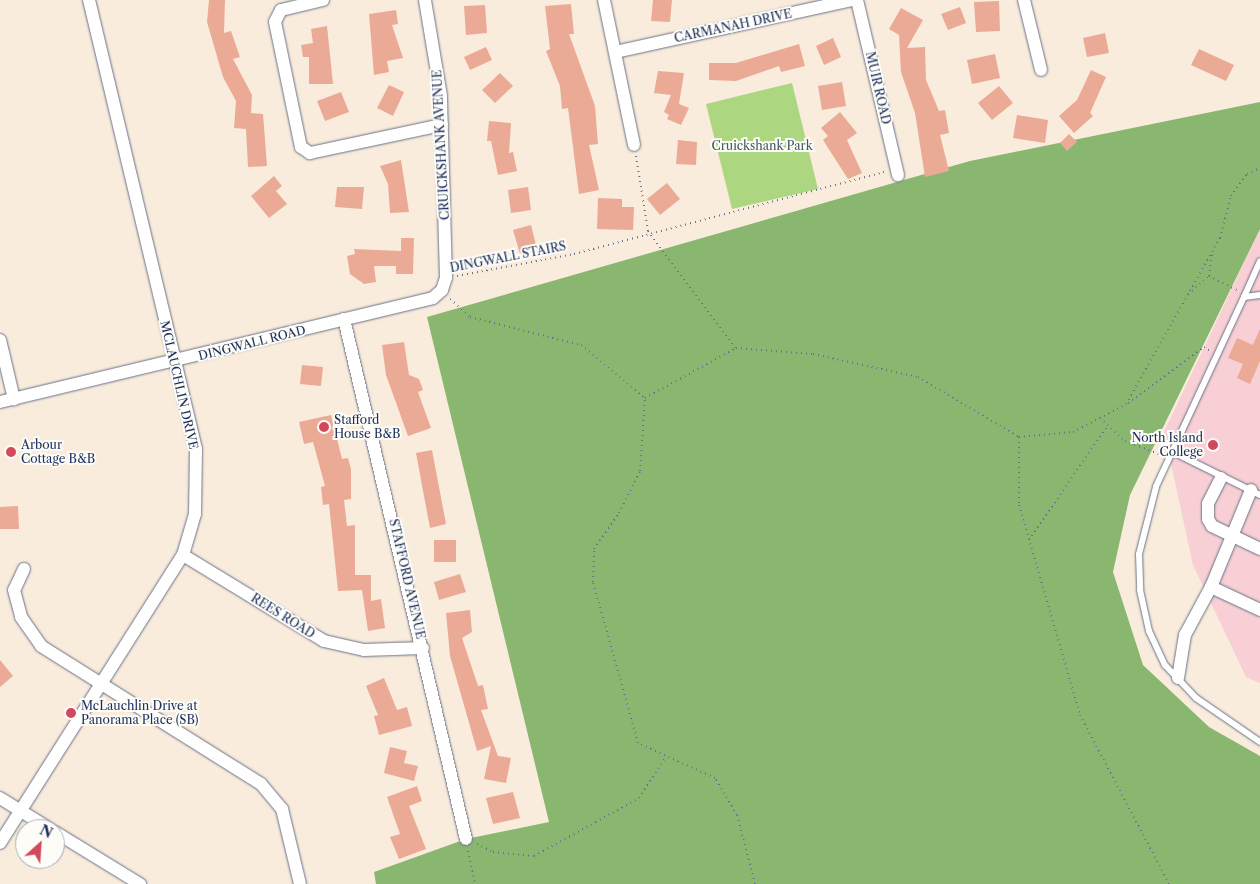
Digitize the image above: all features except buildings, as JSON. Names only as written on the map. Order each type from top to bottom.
[{"type":"street","name":"MCLAUCHLIN DRIVE","points":[[0,843],[183,555],[195,514],[196,469],[174,363],[89,0]]},
{"type":"street","points":[[323,0],[281,10],[275,22],[301,147],[310,153],[442,124]]},
{"type":"street","name":"CRUICKSHANK AVENUE","points":[[425,0],[436,46],[442,124],[444,284]]},
{"type":"street","points":[[604,0],[634,145]]},
{"type":"street","name":"CARMANAH DRIVE","points":[[615,52],[852,0]]},
{"type":"street","name":"MUIR ROAD","points":[[857,0],[897,172]]},
{"type":"street","points":[[1024,0],[1041,70]]},
{"type":"street","name":"DINGWALL ROAD","points":[[0,402],[174,363],[433,298],[444,284]]},
{"type":"street","name":"STAFFORD AVENUE","points":[[344,319],[423,648],[466,839]]},
{"type":"street","points":[[0,340],[14,399]]},
{"type":"street","points":[[1221,478],[1207,512],[1212,526],[1260,549]]},
{"type":"street","points":[[1178,678],[1185,635],[1211,587],[1232,537],[1255,493]]},
{"type":"street","name":"REES ROAD","points":[[183,555],[324,641],[364,650],[423,648]]},
{"type":"street","points":[[24,569],[14,590],[21,617],[41,646],[261,784],[282,809],[300,884]]},
{"type":"street","points":[[1211,587],[1260,610]]},
{"type":"street","points":[[0,798],[34,819]]},
{"type":"street","points":[[65,838],[140,884]]},
{"type":"lane","points":[[1260,262],[1171,456],[1146,519],[1139,554],[1140,590],[1149,631],[1166,665],[1196,698],[1260,742]]},
{"type":"lane","points":[[1244,297],[1260,295]]},
{"type":"lane","points":[[1171,456],[1255,493]]},
{"type":"path","points":[[634,145],[648,231],[736,348]]},
{"type":"path","points":[[1126,404],[1212,251],[1231,196],[1247,174],[1260,168]]},
{"type":"path","name":"DINGWALL STAIRS","points":[[444,284],[574,254],[648,231],[897,172]]},
{"type":"path","points":[[1186,296],[1209,276],[1212,251]]},
{"type":"path","points":[[1209,276],[1244,297]]},
{"type":"path","points":[[444,284],[470,317],[581,345],[645,398]]},
{"type":"path","points":[[645,398],[736,348],[813,354],[918,378],[1019,437],[1073,432],[1126,404],[1204,347],[1218,354]]},
{"type":"path","points":[[645,398],[640,471],[619,514],[594,549],[593,582],[638,743],[665,758],[715,778],[738,814],[755,884]]},
{"type":"path","points":[[1100,418],[1125,440],[1171,456]]},
{"type":"path","points":[[1029,540],[1108,426]]},
{"type":"path","points":[[1019,437],[1019,505],[1080,715],[1169,884]]},
{"type":"path","points":[[466,839],[492,852],[534,856],[639,798],[665,758]]},
{"type":"path","points":[[466,839],[475,884]]},
{"type":"shaded area","name":"North Island College","points":[[1260,229],[1260,683],[1246,677],[1193,565],[1164,432]]},
{"type":"green space","name":"Cruickshank Park","points":[[792,83],[818,189],[732,209],[706,104]]},
{"type":"green space","points":[[1260,102],[1260,229],[1130,495],[1113,572],[1143,665],[1209,727],[1260,756],[1260,884],[376,884],[374,872],[466,839],[549,822],[427,317],[970,161]]},
{"type":"place","name":"Stafford House B&B","points":[[324,427]]},
{"type":"place","name":"North Island College","points":[[1213,445]]},
{"type":"place","name":"Arbour Cottage B&B","points":[[11,452]]},
{"type":"place","name":"McLauchlin Drive at Panorama Place (SB)","points":[[71,713]]}]
